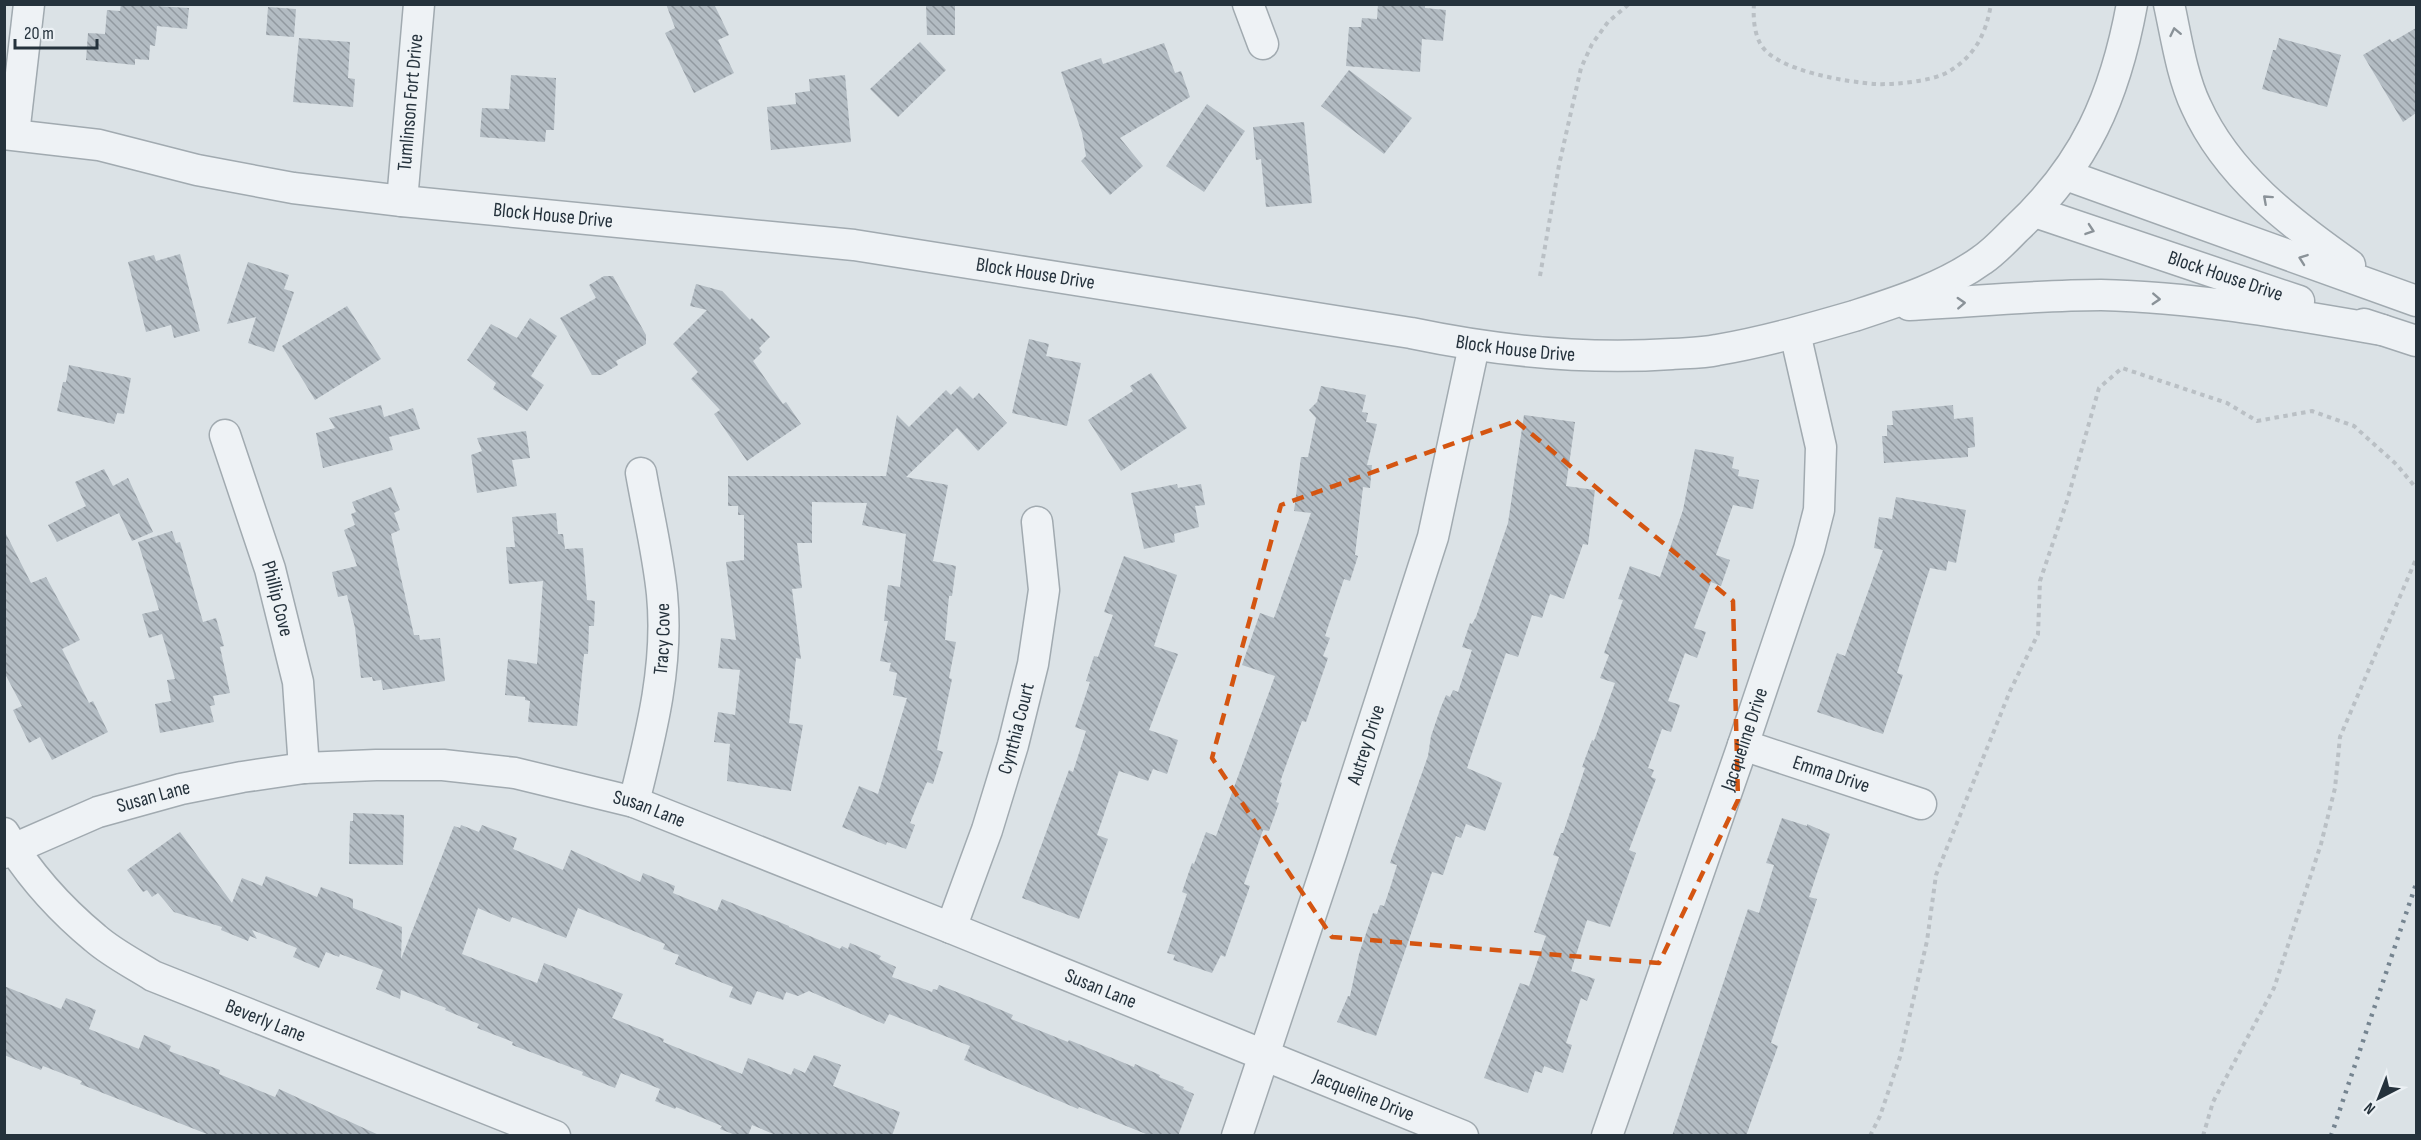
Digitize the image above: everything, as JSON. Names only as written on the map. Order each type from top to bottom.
[{"type":"street","points":[[9,134],[29,4]]},
{"type":"street","name":"Tumlinson Fort Drive","points":[[402,201],[419,4]]},
{"type":"street","points":[[1248,4],[1263,44]]},
{"type":"street","name":"Block House Drive","points":[[9,134],[99,145],[197,170],[293,188],[402,201],[854,244],[1399,331],[1474,346],[1552,354],[1641,356],[1715,350],[1795,333],[1882,307],[1941,284],[1983,260],[2035,212],[2066,175],[2093,132],[2113,84],[2132,4]]},
{"type":"street","points":[[2169,4],[2178,46],[2196,106],[2221,148],[2250,184],[2292,222],[2379,286]]},
{"type":"street","points":[[2066,175],[2416,301]]},
{"type":"street","name":"Block House Drive","points":[[2035,212],[2416,341]]},
{"type":"street","points":[[1882,307],[2100,295],[2181,300],[2253,308],[2382,330]]},
{"type":"street","name":"Jacqueline Drive","points":[[1607,1136],[1743,745],[1809,549],[1819,510],[1821,447],[1795,333]]},
{"type":"street","name":"Autrey Drive","points":[[1237,1136],[1432,537],[1474,346]]},
{"type":"street","name":"Phillip Cove","points":[[225,435],[270,568],[298,682],[304,768]]},
{"type":"street","name":"Tracy Cove","points":[[634,802],[652,729],[663,662],[662,595],[640,473]]},
{"type":"street","name":"Cynthia Court","points":[[951,927],[987,830],[1013,745],[1033,664],[1044,590],[1037,522]]},
{"type":"street","name":"Emma Drive","points":[[1743,745],[1920,804]]},
{"type":"street","name":"Susan Lane","points":[[7,844],[98,812],[181,789],[304,768],[443,765],[515,773],[634,802],[1265,1054]]},
{"type":"street","name":"Beverly Lane","points":[[7,844],[62,909],[96,940],[153,976],[555,1136]]},
{"type":"street","name":"Jacqueline Drive","points":[[1265,1054],[1463,1136]]},
{"type":"path","points":[[1540,276],[1559,165],[1581,68],[1592,45],[1608,22],[1629,4]]},
{"type":"path","points":[[1754,4],[1753,17],[1761,45],[1780,62],[1800,71],[1877,84],[1917,80],[1947,72],[1971,53],[1986,30],[1991,4]]},
{"type":"path","points":[[1870,1136],[1880,1116],[1900,1057],[1927,940],[1936,875],[2010,691],[2038,634],[2040,581],[2067,501],[2099,388],[2122,368],[2228,403],[2257,421],[2312,411],[2354,426],[2397,465],[2416,488]]},
{"type":"path","points":[[2203,1136],[2213,1102],[2274,988],[2321,844],[2335,788],[2340,737],[2402,597],[2416,559]]},
{"type":"highlighted area","points":[[1516,421],[1733,601],[1738,800],[1659,963],[1332,937],[1212,758],[1281,505]]},
{"type":"building","points":[[121,4],[189,8],[187,29],[157,26],[155,46],[150,45],[149,60],[135,59],[135,65],[86,60],[88,33],[105,34],[107,10],[120,11]]},
{"type":"building","points":[[666,4],[714,4],[729,35],[718,40],[734,73],[694,93],[665,33],[675,28]]},
{"type":"building","points":[[926,4],[955,4],[955,35],[927,35]]},
{"type":"building","points":[[1378,4],[1425,4],[1425,8],[1446,10],[1443,41],[1422,39],[1420,72],[1346,66],[1349,27],[1361,27],[1362,18],[1377,19]]},
{"type":"building","points":[[268,7],[296,9],[294,37],[266,35]]},
{"type":"building","points":[[2416,28],[2416,113],[2403,122],[2363,55],[2390,39],[2392,42]]},
{"type":"building","points":[[299,38],[350,42],[348,78],[355,79],[353,107],[293,102]]},
{"type":"building","points":[[2279,38],[2341,55],[2327,107],[2262,89],[2273,50],[2276,50]]},
{"type":"building","points":[[920,42],[946,70],[898,117],[870,89]]},
{"type":"building","points":[[1164,43],[1175,73],[1181,71],[1190,97],[1120,138],[1143,166],[1110,195],[1081,161],[1086,156],[1082,133],[1061,72],[1101,58],[1103,64]]},
{"type":"building","points":[[1349,70],[1412,118],[1384,154],[1321,106]]},
{"type":"building","points":[[511,75],[556,78],[554,130],[546,130],[545,142],[480,137],[482,108],[509,109]]},
{"type":"building","points":[[845,75],[851,142],[771,150],[767,107],[796,104],[795,93],[810,91],[809,79]]},
{"type":"building","points":[[1207,104],[1245,131],[1204,192],[1166,166]]},
{"type":"building","points":[[1304,122],[1312,203],[1266,207],[1261,159],[1256,160],[1253,127]]},
{"type":"building","points":[[180,254],[200,331],[174,338],[171,325],[146,332],[128,262],[154,255],[156,261]]},
{"type":"building","points":[[248,262],[289,275],[284,289],[294,292],[274,352],[248,343],[256,317],[227,324]]},
{"type":"building","points":[[604,276],[613,276],[646,335],[646,344],[616,361],[618,365],[601,375],[592,375],[560,318],[596,298],[589,285]]},
{"type":"building","points":[[696,284],[722,291],[770,337],[759,348],[762,352],[753,361],[783,404],[786,402],[801,424],[747,461],[714,414],[720,410],[691,379],[698,372],[673,344],[707,310],[690,306]]},
{"type":"building","points":[[347,306],[381,359],[315,400],[282,346]]},
{"type":"building","points":[[530,318],[557,336],[531,376],[544,385],[527,411],[493,389],[496,383],[467,360],[491,324],[517,338]]},
{"type":"building","points":[[1029,339],[1049,344],[1046,356],[1081,363],[1067,426],[1012,413]]},
{"type":"building","points":[[69,365],[131,378],[124,414],[117,413],[114,424],[57,411]]},
{"type":"building","points":[[1151,373],[1187,428],[1121,471],[1088,420],[1133,391],[1130,386]]},
{"type":"building","points":[[960,386],[973,399],[979,393],[1007,423],[978,451],[957,428],[906,477],[948,485],[933,561],[956,566],[952,596],[949,596],[945,640],[956,642],[949,678],[952,679],[937,750],[943,752],[933,784],[927,782],[910,823],[915,825],[906,849],[887,842],[886,845],[842,827],[859,786],[878,794],[907,698],[893,695],[897,673],[889,671],[891,663],[880,661],[888,621],[884,621],[888,585],[900,587],[906,534],[862,525],[867,503],[812,502],[812,543],[797,543],[802,588],[792,589],[801,659],[796,658],[789,723],[803,725],[791,791],[727,781],[730,744],[714,742],[718,712],[735,715],[740,670],[718,668],[721,638],[736,640],[726,562],[744,560],[744,515],[738,515],[738,506],[728,506],[728,476],[886,476],[897,415],[909,427],[946,390],[951,395]]},
{"type":"building","points":[[1321,386],[1366,395],[1362,412],[1368,413],[1366,422],[1377,424],[1367,465],[1372,465],[1370,488],[1363,487],[1355,555],[1358,556],[1350,581],[1344,579],[1325,636],[1330,638],[1323,656],[1328,658],[1306,722],[1302,721],[1280,782],[1282,783],[1276,802],[1279,803],[1269,831],[1263,830],[1244,884],[1250,886],[1225,957],[1221,955],[1212,973],[1173,960],[1175,955],[1167,953],[1187,894],[1182,892],[1192,863],[1194,864],[1206,832],[1216,836],[1275,676],[1242,665],[1260,613],[1274,618],[1311,513],[1294,511],[1301,457],[1308,457],[1316,418],[1309,410],[1317,402]]},
{"type":"building","points":[[381,405],[384,417],[413,408],[420,429],[389,437],[393,450],[323,468],[316,433],[335,428],[329,418]]},
{"type":"building","points":[[1953,405],[1954,419],[1973,417],[1975,447],[1968,448],[1968,457],[1884,463],[1882,436],[1887,436],[1887,425],[1893,425],[1892,411]]},
{"type":"building","points":[[1524,415],[1575,422],[1566,486],[1595,490],[1588,545],[1583,544],[1564,599],[1550,594],[1542,618],[1532,615],[1518,657],[1506,653],[1467,768],[1502,783],[1485,831],[1466,824],[1461,838],[1456,836],[1443,875],[1432,872],[1376,1036],[1337,1022],[1350,996],[1359,954],[1373,913],[1377,914],[1380,905],[1384,906],[1391,885],[1397,865],[1390,863],[1428,756],[1431,736],[1441,707],[1446,695],[1450,697],[1453,690],[1458,692],[1472,650],[1462,647],[1470,623],[1472,624],[1476,617],[1508,523]]},
{"type":"building","points":[[526,431],[530,458],[512,460],[517,486],[477,493],[471,455],[482,451],[477,438]]},
{"type":"building","points":[[1695,449],[1734,457],[1732,468],[1739,470],[1738,476],[1759,480],[1753,509],[1733,505],[1716,555],[1730,560],[1721,586],[1711,582],[1694,628],[1706,632],[1697,658],[1685,653],[1668,701],[1680,705],[1671,732],[1662,729],[1648,768],[1654,770],[1651,777],[1656,779],[1629,850],[1636,853],[1610,927],[1587,920],[1571,971],[1595,979],[1587,1001],[1581,998],[1566,1043],[1572,1045],[1563,1073],[1544,1066],[1542,1073],[1535,1071],[1528,1093],[1484,1078],[1520,983],[1529,986],[1546,936],[1534,932],[1559,857],[1553,855],[1585,768],[1582,767],[1615,683],[1600,678],[1609,655],[1604,653],[1623,600],[1618,599],[1630,566],[1660,577],[1683,510]]},
{"type":"building","points":[[104,469],[113,486],[128,478],[153,532],[132,541],[119,513],[57,542],[48,525],[86,506],[75,482]]},
{"type":"building","points":[[1177,484],[1178,488],[1201,484],[1205,505],[1195,506],[1199,527],[1174,534],[1175,542],[1144,549],[1131,493]]},
{"type":"building","points":[[391,487],[400,510],[394,513],[400,530],[391,534],[414,635],[419,635],[420,640],[440,638],[445,681],[383,690],[381,680],[373,681],[372,677],[361,678],[355,628],[347,595],[338,597],[332,572],[357,566],[344,530],[355,525],[351,514],[356,512],[352,502]]},
{"type":"building","points":[[1896,497],[1966,510],[1956,563],[1948,561],[1946,571],[1930,568],[1897,673],[1903,675],[1883,734],[1817,712],[1837,653],[1845,656],[1883,550],[1874,548],[1879,517],[1892,519]]},
{"type":"building","points":[[556,513],[558,534],[563,534],[565,549],[583,548],[587,600],[595,601],[594,626],[589,626],[588,654],[584,654],[577,726],[528,722],[530,701],[525,700],[525,697],[505,695],[508,659],[537,664],[543,581],[509,584],[506,547],[515,547],[512,517]]},
{"type":"building","points":[[4,530],[31,583],[46,577],[80,640],[62,649],[89,703],[93,701],[108,732],[52,760],[40,737],[29,743],[13,710],[22,706],[4,672]]},
{"type":"building","points":[[172,531],[176,543],[180,542],[203,622],[216,618],[224,646],[220,647],[230,693],[213,696],[215,705],[210,706],[214,722],[160,733],[155,704],[171,701],[167,680],[175,679],[162,634],[149,638],[142,614],[159,610],[138,542]]},
{"type":"building","points":[[1124,556],[1177,575],[1154,646],[1178,654],[1149,730],[1178,740],[1167,774],[1153,769],[1148,781],[1119,771],[1097,835],[1108,839],[1079,919],[1022,898],[1069,770],[1073,772],[1086,731],[1075,727],[1090,682],[1086,681],[1094,656],[1098,657],[1113,615],[1104,612]]},
{"type":"building","points":[[353,813],[404,815],[403,865],[349,864],[350,821],[353,821]]},
{"type":"building","points":[[1782,818],[1807,826],[1807,824],[1830,834],[1809,897],[1817,899],[1771,1043],[1778,1046],[1746,1136],[1672,1136],[1748,909],[1759,913],[1774,865],[1766,863]]},
{"type":"building","points":[[461,825],[479,832],[482,825],[517,838],[513,849],[563,870],[571,850],[640,882],[643,873],[675,886],[673,893],[717,911],[722,899],[840,949],[842,946],[848,949],[850,943],[881,956],[879,959],[896,967],[892,977],[932,992],[933,989],[937,990],[939,985],[1013,1015],[1011,1019],[1068,1042],[1069,1040],[1134,1067],[1135,1064],[1194,1094],[1178,1136],[1151,1136],[1079,1107],[1078,1109],[964,1060],[970,1046],[889,1014],[884,1024],[809,991],[798,996],[786,992],[783,1000],[757,991],[751,1005],[729,997],[733,987],[675,964],[679,955],[663,949],[665,944],[578,908],[566,938],[512,917],[510,922],[478,908],[462,954],[537,983],[544,963],[623,994],[612,1018],[664,1039],[663,1042],[742,1074],[748,1058],[791,1075],[794,1068],[805,1073],[814,1055],[841,1065],[833,1086],[900,1112],[892,1136],[778,1136],[752,1125],[748,1136],[738,1136],[720,1129],[722,1126],[655,1101],[660,1089],[621,1073],[615,1088],[582,1075],[583,1072],[512,1045],[513,1042],[477,1028],[479,1024],[445,1010],[446,1008],[401,990],[400,999],[376,989],[383,970],[340,954],[339,957],[326,952],[319,968],[293,957],[297,948],[252,930],[257,939],[250,936],[248,941],[221,930],[222,927],[174,912],[158,893],[152,897],[147,890],[143,892],[127,870],[180,832],[232,903],[242,878],[262,886],[266,876],[317,897],[321,887],[353,899],[353,908],[402,927],[401,959],[454,826],[460,828]]},
{"type":"building","points":[[4,986],[61,1009],[66,998],[96,1010],[89,1029],[139,1049],[144,1035],[171,1046],[169,1051],[220,1070],[219,1074],[275,1097],[279,1089],[381,1136],[212,1136],[80,1084],[82,1081],[43,1066],[41,1070],[4,1055]]},
{"type":"railway","points":[[2331,1136],[2416,884]]}]
